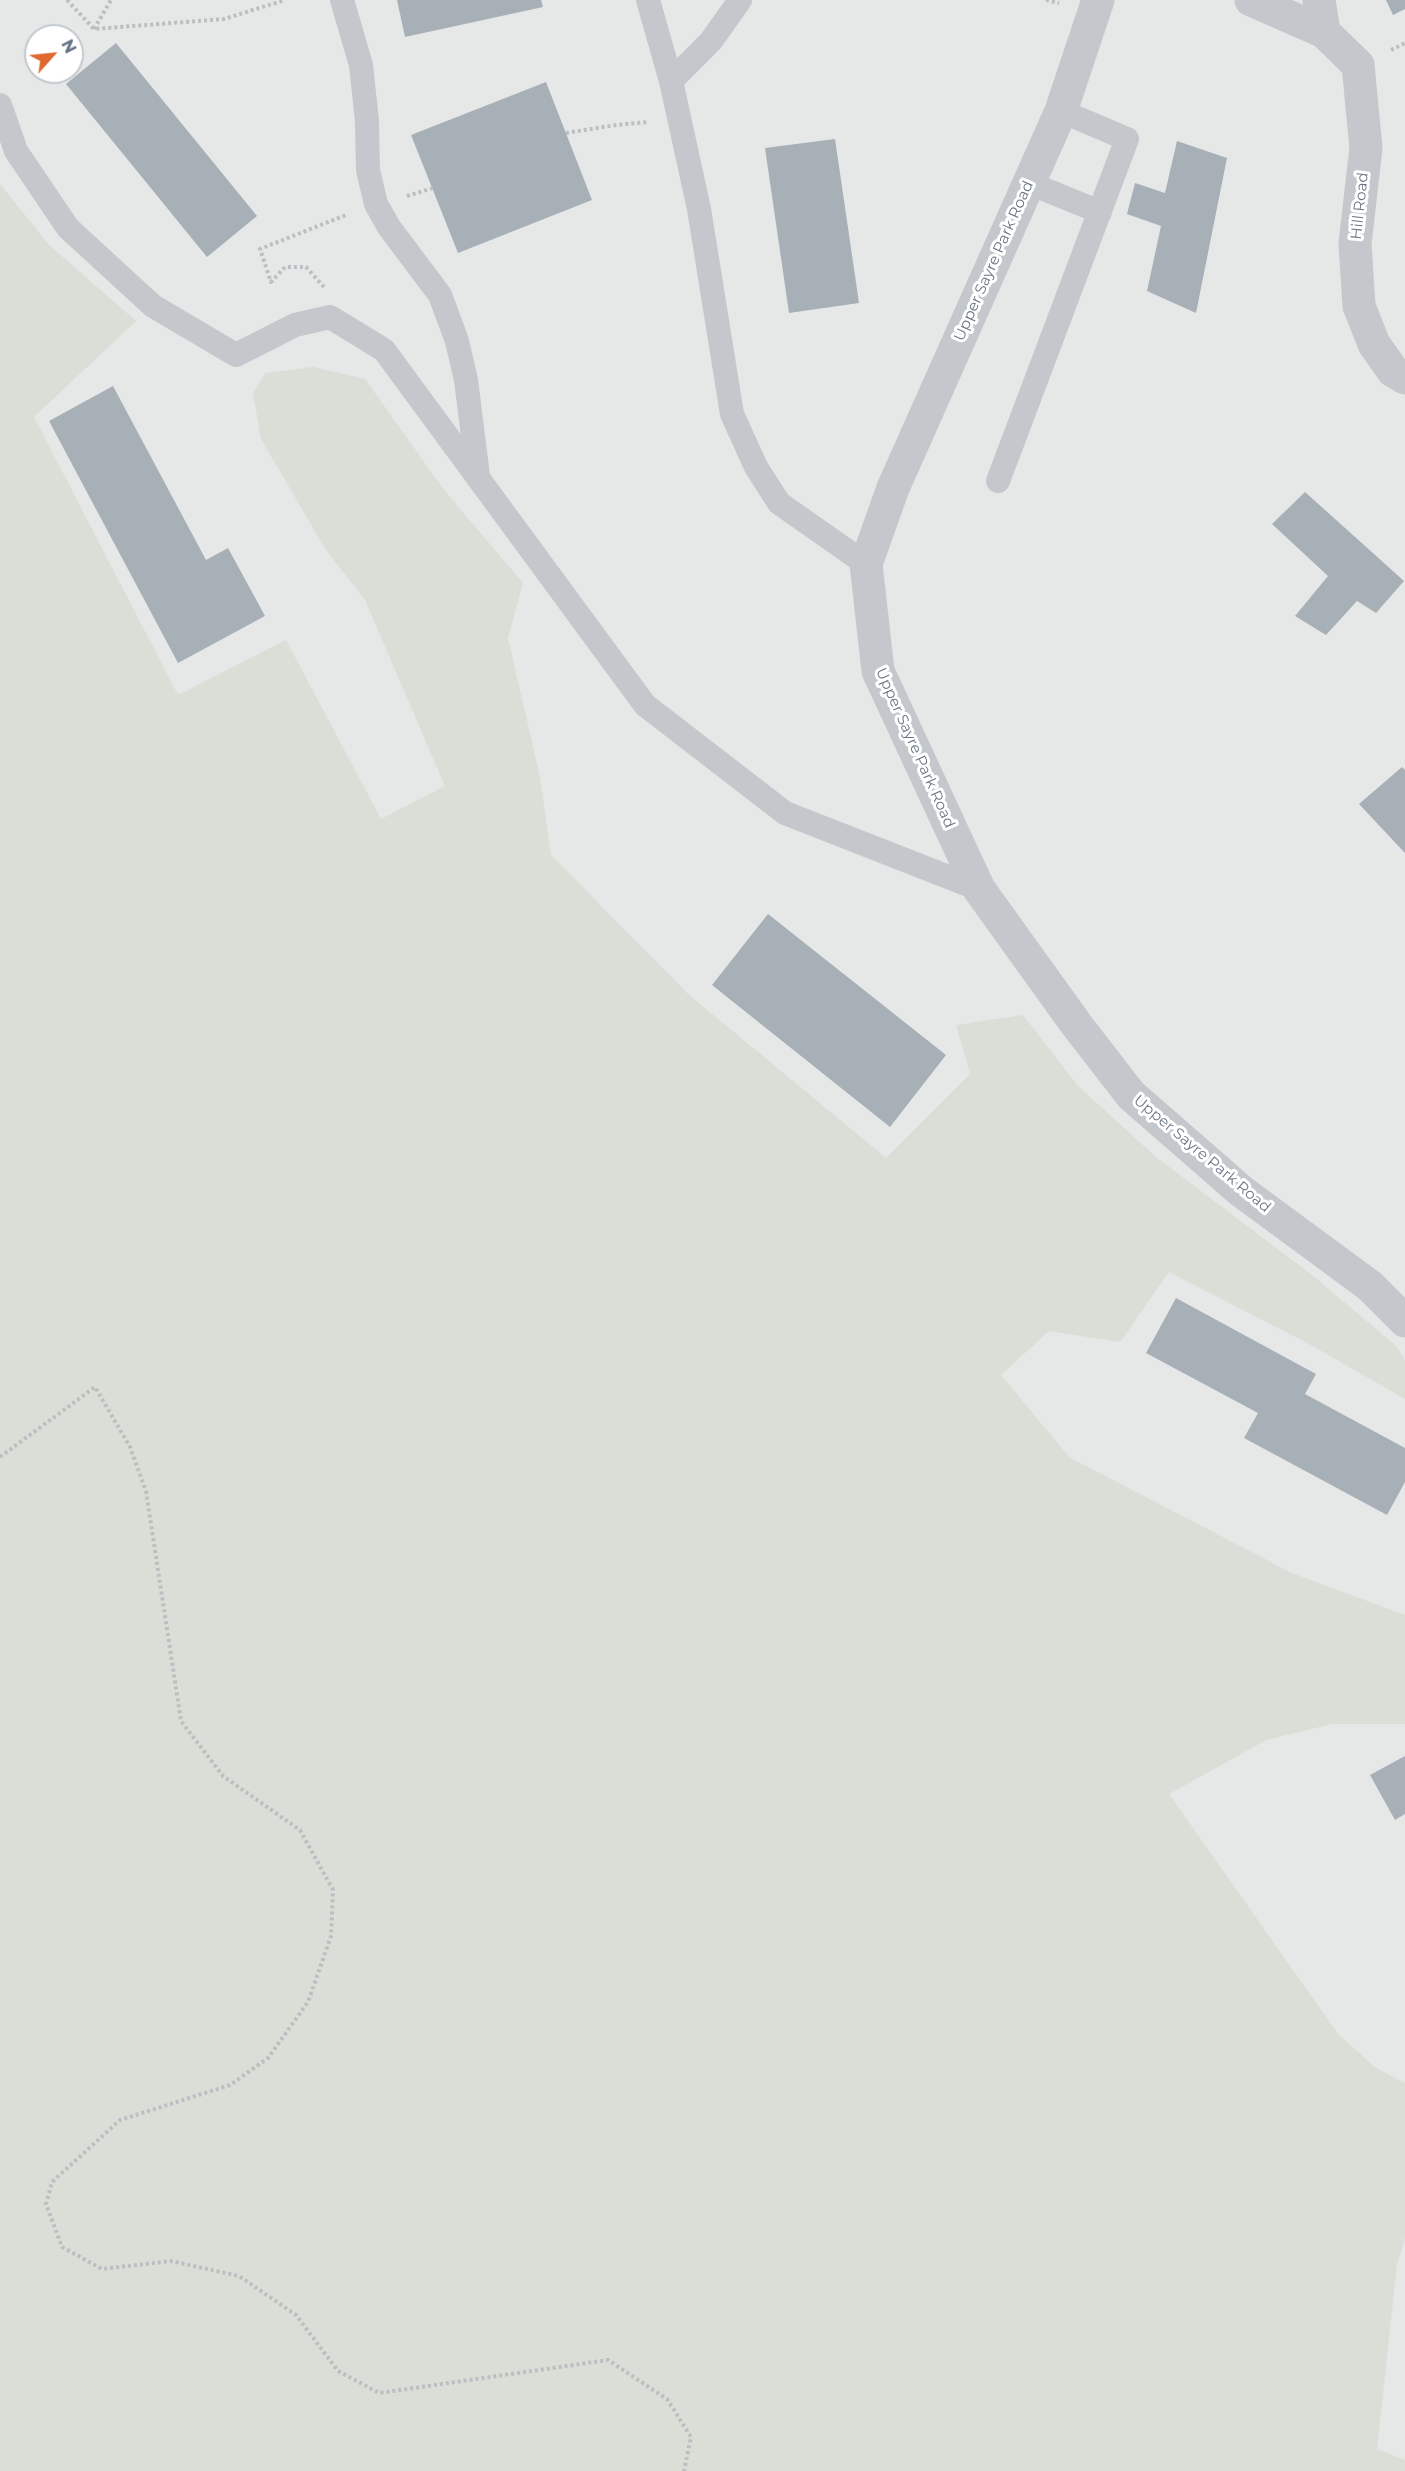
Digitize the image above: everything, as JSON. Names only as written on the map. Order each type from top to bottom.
[{"type":"street","name":"Upper Sayre Park Road","points":[[1100,0],[1061,111],[893,488],[866,564],[878,671],[979,889],[1076,1024],[1131,1095],[1241,1191],[1370,1286],[1405,1321]]},
{"type":"street","name":"Hill Road","points":[[1251,0],[1322,16],[1358,65],[1366,147],[1355,243],[1359,306],[1374,344],[1393,371],[1405,378]]},
{"type":"lane","points":[[342,0],[361,65],[369,170],[376,204],[394,234],[440,295],[457,341],[466,380],[478,478]]},
{"type":"lane","points":[[648,0],[671,81],[699,209],[732,414],[756,467],[779,503],[866,564]]},
{"type":"lane","points":[[671,81],[711,41],[740,0]]},
{"type":"lane","points":[[0,105],[16,152],[68,228],[153,306],[236,355],[295,324],[330,317],[384,350],[645,705],[785,813],[979,889]]},
{"type":"lane","points":[[998,482],[1127,139],[1061,111]]},
{"type":"lane","points":[[1029,183],[1100,212]]},
{"type":"path","points":[[67,0],[93,29]]},
{"type":"path","points":[[93,29],[111,0]]},
{"type":"path","points":[[93,29],[224,19],[285,0]]},
{"type":"path","points":[[566,133],[616,124],[679,120]]},
{"type":"path","points":[[330,317],[330,296],[306,267],[285,267],[271,282],[260,249],[376,204],[433,188]]},
{"type":"path","points":[[0,1457],[95,1387],[130,1447],[146,1491],[181,1721],[223,1776],[300,1830],[333,1890],[331,1936],[308,2002],[268,2058],[230,2085],[120,2120],[51,2182],[46,2204],[62,2247],[102,2269],[171,2261],[239,2276],[296,2315],[338,2371],[379,2392],[608,2361],[667,2398],[691,2438],[684,2471]]},
{"type":"shaded area","points":[[0,0],[1405,0],[1405,2471],[819,2471],[0,604]]},
{"type":"shaded area","points":[[0,184],[49,245],[136,321],[34,417],[178,695],[286,640],[381,819],[445,786],[365,600],[326,550],[261,439],[253,393],[265,373],[313,367],[365,379],[444,490],[523,583],[508,638],[540,777],[551,855],[688,994],[886,1158],[970,1074],[956,1025],[1023,1015],[1078,1086],[1156,1157],[1316,1278],[1397,1347],[1405,1360],[1405,1399],[1309,1344],[1169,1272],[1120,1342],[1049,1331],[1001,1375],[1069,1457],[1292,1573],[1405,1615],[1405,1724],[1332,1724],[1266,1740],[1169,1794],[1338,2034],[1376,2068],[1405,2083],[1405,2238],[1397,2265],[1377,2449],[1405,2460],[1405,2471],[0,2471]]},
{"type":"building","points":[[397,0],[541,0],[543,7],[405,37]]},
{"type":"building","points":[[1386,0],[1405,0],[1405,9],[1393,15]]},
{"type":"building","points":[[116,43],[257,216],[207,257],[66,84],[84,84],[84,69]]},
{"type":"building","points":[[546,82],[592,200],[458,253],[411,135]]},
{"type":"building","points":[[835,139],[859,303],[789,313],[765,148]]},
{"type":"building","points":[[1177,141],[1227,158],[1196,313],[1147,291],[1161,226],[1127,214],[1135,183],[1165,193]]},
{"type":"building","points":[[113,386],[206,560],[228,548],[265,616],[178,663],[49,421]]},
{"type":"building","points":[[1305,492],[1404,581],[1376,613],[1357,601],[1326,635],[1295,616],[1328,576],[1272,524]]},
{"type":"building","points":[[1402,767],[1405,770],[1405,853],[1359,804]]},
{"type":"building","points":[[768,914],[946,1055],[890,1127],[712,985]]},
{"type":"building","points":[[1176,1298],[1316,1374],[1305,1394],[1405,1448],[1405,1482],[1387,1515],[1244,1438],[1258,1413],[1146,1353]]},
{"type":"building","points":[[1405,1756],[1405,1814],[1395,1820],[1370,1775]]}]
